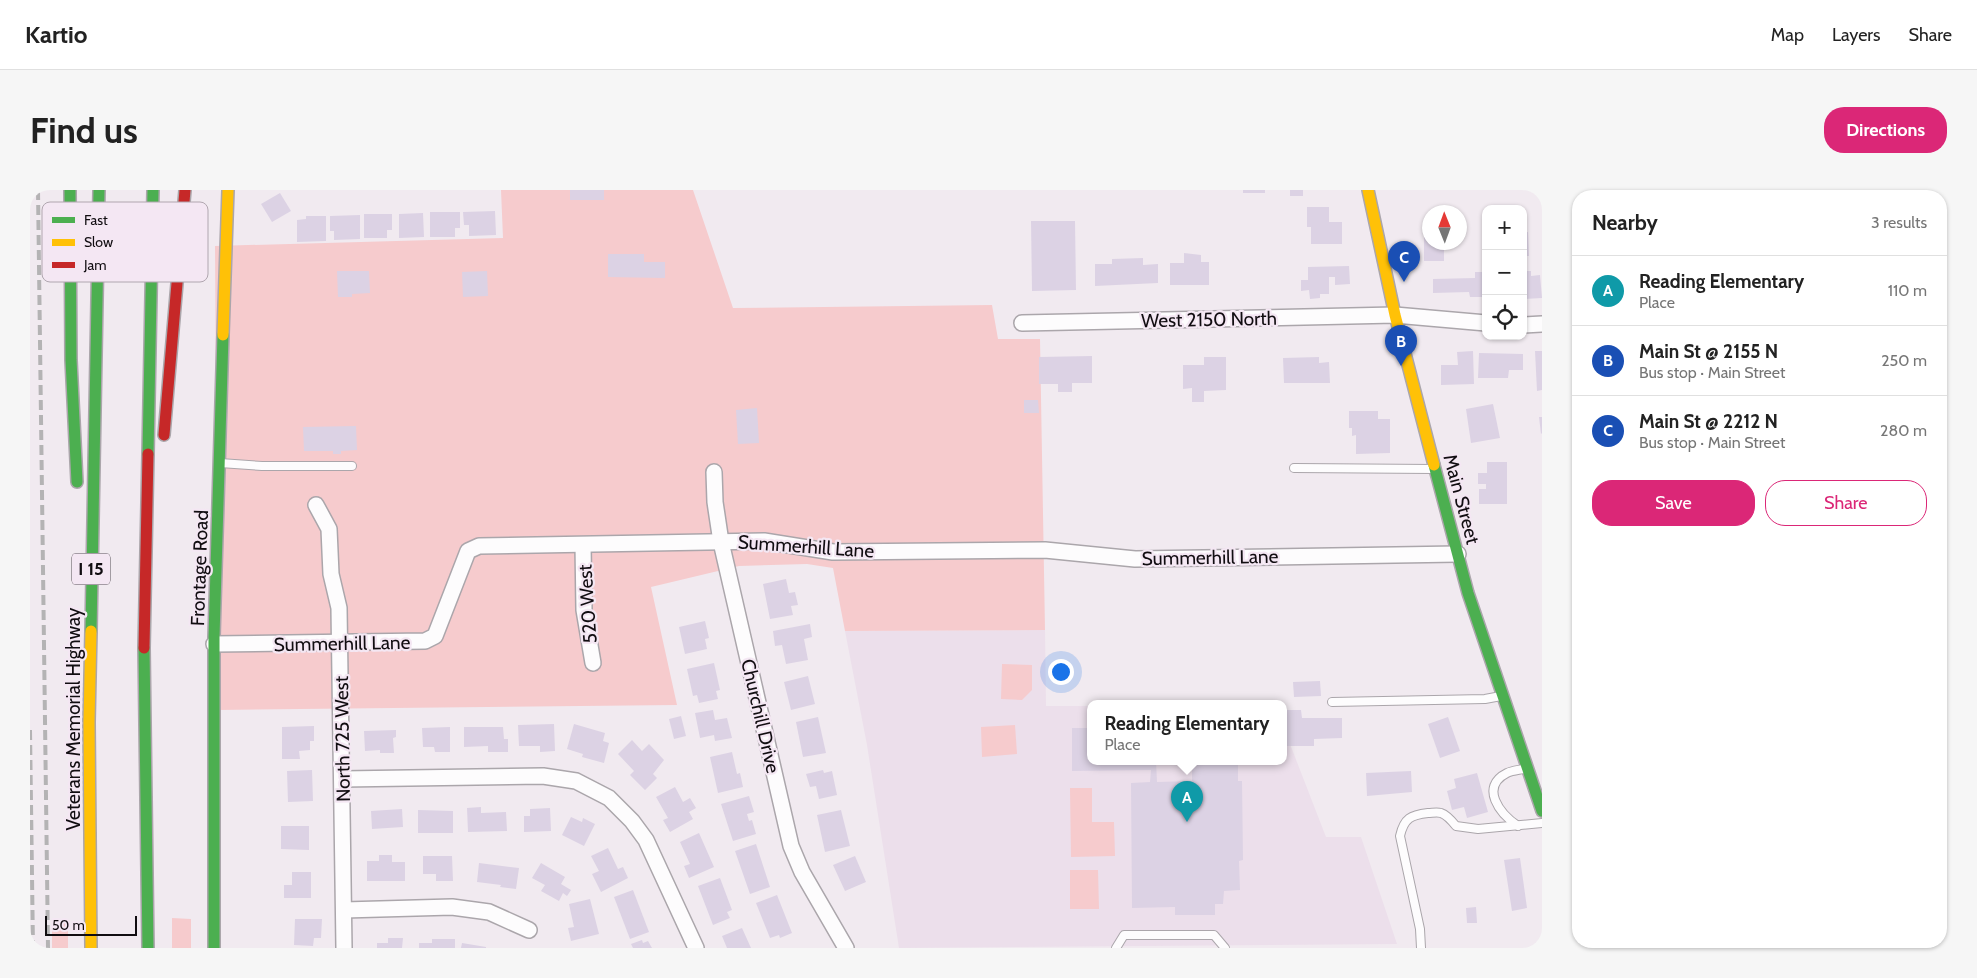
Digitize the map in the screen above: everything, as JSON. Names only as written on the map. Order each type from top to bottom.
[{"type":"main road","name":"Frontage Road","points":[[214,948],[214,644],[228,190]]},
{"type":"main road","name":"Main Street","points":[[1368,190],[1395,316],[1468,593],[1542,811]]},
{"type":"main road","points":[[71,282],[71,360],[78,497]]},
{"type":"main road","name":"Veterans Memorial Highway","points":[[91,948],[89,722],[97,282]]},
{"type":"main road","points":[[148,948],[144,654],[151,282]]},
{"type":"main road","points":[[163,449],[177,282]]},
{"type":"main road","points":[[144,654],[159,488]]},
{"type":"main road","points":[[80,556],[89,722]]},
{"type":"street","name":"West 2150 North","points":[[1022,323],[1395,316],[1482,323]]},
{"type":"street","points":[[1527,325],[1542,324]]},
{"type":"street","name":"Churchill Drive","points":[[714,472],[721,542],[791,846],[802,872],[846,948]]},
{"type":"street","name":"North 725 West","points":[[316,505],[329,529],[331,574],[339,608],[344,948]]},
{"type":"street","name":"Summerhill Lane","points":[[214,644],[424,642],[435,636],[468,552],[479,546],[764,541],[833,552],[1045,550],[1135,559],[1458,554]]},
{"type":"street","name":"520 West","points":[[584,544],[584,610],[592,663]]},
{"type":"street","points":[[342,779],[543,776],[576,781],[609,798],[632,821],[646,840],[696,948]]},
{"type":"street","points":[[344,910],[452,907],[489,912],[528,930]]},
{"type":"lane","points":[[220,463],[262,466],[352,466]]},
{"type":"lane","points":[[1294,468],[1436,469]]},
{"type":"lane","points":[[1332,702],[1485,699],[1503,696]]},
{"type":"lane","points":[[1518,826],[1506,818],[1497,805],[1493,792],[1497,781],[1508,773],[1528,768]]},
{"type":"lane","points":[[1421,948],[1420,929],[1400,836],[1402,825],[1407,819],[1414,814],[1439,812],[1461,828],[1478,829],[1542,823]]},
{"type":"lane","points":[[1116,948],[1124,935],[1214,935],[1225,948]]},
{"type":"shaded area","points":[[501,190],[693,190],[733,308],[992,305],[998,339],[1040,339],[1045,630],[845,631],[833,568],[807,564],[739,566],[651,587],[677,705],[218,710],[215,246],[503,238]]},
{"type":"shaded area","points":[[1045,630],[1046,706],[1087,706],[1087,765],[1287,765],[1287,736],[1326,837],[1361,837],[1397,944],[899,948],[867,745],[845,631]]},
{"type":"shaded area","points":[[1002,664],[1032,665],[1032,690],[1022,700],[1001,699]]},
{"type":"shaded area","points":[[1015,725],[1017,754],[982,757],[981,727]]},
{"type":"shaded area","points":[[1070,788],[1092,788],[1092,822],[1114,822],[1115,856],[1071,857]]},
{"type":"shaded area","points":[[1070,870],[1098,870],[1099,909],[1070,909]]},
{"type":"shaded area","points":[[172,918],[191,919],[191,948],[172,948]]},
{"type":"shaded area","points":[[52,923],[68,923],[68,948],[52,948]]},
{"type":"building","points":[[570,190],[604,190],[604,200],[570,200]]},
{"type":"building","points":[[1243,190],[1265,190],[1265,193],[1243,193]]},
{"type":"building","points":[[1290,190],[1303,190],[1303,196],[1290,196]]},
{"type":"building","points":[[280,193],[291,211],[272,222],[261,204]]},
{"type":"building","points":[[1307,207],[1329,207],[1329,222],[1342,222],[1342,244],[1311,244],[1311,227],[1307,227]]},
{"type":"building","points":[[495,211],[496,235],[469,236],[469,225],[464,225],[463,212]]},
{"type":"building","points":[[430,212],[460,212],[460,228],[455,228],[455,237],[430,237]]},
{"type":"building","points":[[423,213],[424,237],[399,238],[399,214]]},
{"type":"building","points":[[364,214],[392,214],[392,230],[387,230],[387,238],[364,238]]},
{"type":"building","points":[[360,215],[360,239],[334,240],[334,231],[330,231],[330,216]]},
{"type":"building","points":[[306,216],[326,216],[326,241],[297,242],[297,220],[306,219]]},
{"type":"building","points":[[1031,221],[1075,221],[1076,290],[1032,291]]},
{"type":"building","points":[[1528,232],[1529,256],[1527,256]]},
{"type":"building","points":[[1424,250],[1444,250],[1444,261],[1424,261]]},
{"type":"building","points":[[1184,253],[1201,255],[1201,262],[1209,262],[1209,285],[1170,285],[1170,263],[1184,263]]},
{"type":"building","points":[[608,254],[644,254],[644,262],[665,262],[665,278],[608,277]]},
{"type":"building","points":[[1143,258],[1143,265],[1158,264],[1158,283],[1095,286],[1095,264],[1112,264],[1112,259]]},
{"type":"building","points":[[1349,266],[1350,284],[1335,285],[1335,277],[1329,277],[1329,294],[1320,294],[1320,298],[1310,299],[1309,290],[1301,291],[1301,280],[1308,280],[1308,267]]},
{"type":"building","points":[[337,271],[369,271],[370,293],[352,294],[352,297],[338,297]]},
{"type":"building","points":[[487,271],[488,296],[463,297],[462,272]]},
{"type":"building","points":[[1527,271],[1531,271],[1531,276],[1540,275],[1542,298],[1527,299]]},
{"type":"building","points":[[1475,272],[1482,272],[1482,297],[1470,297],[1469,292],[1433,293],[1433,279],[1475,278]]},
{"type":"building","points":[[1473,351],[1474,384],[1441,385],[1441,365],[1458,365],[1457,352]]},
{"type":"building","points":[[1535,351],[1542,351],[1542,390],[1537,391]]},
{"type":"building","points":[[1479,353],[1523,354],[1523,370],[1509,370],[1508,378],[1478,378]]},
{"type":"building","points":[[1092,356],[1092,383],[1072,383],[1072,392],[1058,392],[1058,384],[1039,384],[1039,357]]},
{"type":"building","points":[[1204,357],[1226,357],[1226,390],[1204,391],[1204,402],[1192,402],[1192,388],[1183,389],[1183,365],[1204,365]]},
{"type":"building","points":[[1319,357],[1319,363],[1329,362],[1330,383],[1284,383],[1283,358]]},
{"type":"building","points":[[1024,400],[1038,400],[1039,413],[1024,413]]},
{"type":"building","points":[[1493,404],[1500,438],[1471,443],[1466,409]]},
{"type":"building","points":[[757,408],[759,443],[738,444],[736,410]]},
{"type":"building","points":[[1349,411],[1378,411],[1378,419],[1390,419],[1390,453],[1356,454],[1356,435],[1352,436],[1352,428],[1349,428]]},
{"type":"building","points":[[1539,417],[1542,417],[1541,434]]},
{"type":"building","points":[[356,426],[357,450],[341,451],[341,454],[333,454],[333,451],[304,451],[303,427]]},
{"type":"building","points":[[1487,462],[1507,462],[1507,504],[1479,504],[1479,489],[1486,489],[1486,484],[1478,484],[1478,473],[1487,473]]},
{"type":"building","points":[[786,579],[789,593],[795,592],[798,605],[791,606],[793,615],[770,619],[763,584]]},
{"type":"building","points":[[705,621],[709,638],[705,639],[707,649],[685,654],[679,627]]},
{"type":"building","points":[[810,624],[812,637],[804,639],[808,660],[786,664],[782,645],[775,646],[773,631]]},
{"type":"building","points":[[714,663],[720,690],[716,691],[718,699],[699,703],[697,695],[693,696],[687,669]]},
{"type":"building","points":[[808,676],[815,704],[791,710],[784,682]]},
{"type":"building","points":[[1320,681],[1321,696],[1294,697],[1293,682]]},
{"type":"building","points":[[713,710],[715,720],[727,718],[732,738],[715,741],[714,735],[700,738],[695,713]]},
{"type":"building","points":[[1287,710],[1301,710],[1302,718],[1342,718],[1342,738],[1314,739],[1314,746],[1287,746]]},
{"type":"building","points":[[681,716],[686,736],[674,739],[669,719]]},
{"type":"building","points":[[818,717],[826,753],[803,757],[796,722]]},
{"type":"building","points":[[1448,717],[1460,751],[1440,758],[1428,724]]},
{"type":"building","points":[[554,724],[555,751],[540,752],[540,746],[519,746],[518,725]]},
{"type":"building","points":[[574,724],[605,733],[603,741],[609,743],[604,763],[582,757],[583,754],[567,749]]},
{"type":"building","points":[[314,726],[314,741],[310,741],[310,750],[299,751],[300,759],[282,759],[282,727]]},
{"type":"building","points":[[450,727],[450,752],[435,752],[434,747],[423,747],[422,728]]},
{"type":"building","points":[[464,727],[503,727],[504,739],[508,739],[508,752],[488,752],[488,746],[464,747]]},
{"type":"building","points":[[1072,728],[1087,728],[1087,765],[1156,765],[1157,782],[1192,781],[1192,765],[1238,765],[1238,781],[1242,781],[1243,860],[1239,861],[1240,890],[1224,891],[1223,904],[1215,904],[1215,915],[1175,915],[1175,907],[1132,908],[1131,783],[1150,782],[1151,770],[1072,771]]},
{"type":"building","points":[[396,730],[396,737],[393,738],[394,753],[380,753],[380,750],[365,751],[364,731]]},
{"type":"building","points":[[632,740],[642,751],[649,744],[664,760],[653,774],[657,778],[645,790],[630,775],[634,771],[618,754]]},
{"type":"building","points":[[732,752],[737,774],[740,773],[743,787],[718,793],[710,757]]},
{"type":"building","points":[[312,770],[313,801],[288,802],[287,771]]},
{"type":"building","points":[[823,770],[824,773],[832,771],[837,795],[819,799],[816,786],[810,787],[806,774]]},
{"type":"building","points":[[1411,771],[1412,792],[1367,796],[1366,773]]},
{"type":"building","points":[[1477,773],[1488,812],[1467,818],[1464,807],[1452,810],[1447,791],[1456,788],[1454,779]]},
{"type":"building","points":[[675,787],[683,802],[690,798],[696,808],[689,812],[693,819],[670,832],[663,820],[668,818],[656,797]]},
{"type":"building","points":[[749,796],[754,812],[747,814],[749,821],[752,820],[756,834],[733,841],[721,804]]},
{"type":"building","points":[[481,807],[481,813],[506,812],[507,831],[468,832],[467,808]]},
{"type":"building","points":[[550,808],[551,831],[524,832],[524,816],[530,816],[530,809]]},
{"type":"building","points":[[402,809],[403,827],[372,829],[371,811]]},
{"type":"building","points":[[418,810],[453,811],[453,833],[418,833]]},
{"type":"building","points":[[841,810],[850,846],[825,852],[817,815]]},
{"type":"building","points":[[571,817],[582,822],[583,818],[595,824],[584,846],[562,835]]},
{"type":"building","points":[[281,826],[309,826],[309,850],[281,849]]},
{"type":"building","points":[[699,833],[714,867],[689,878],[684,866],[690,864],[680,842]]},
{"type":"building","points":[[756,844],[770,887],[750,894],[735,851]]},
{"type":"building","points":[[608,848],[618,869],[623,867],[628,878],[601,892],[592,874],[599,871],[591,856]]},
{"type":"building","points":[[379,855],[392,855],[392,862],[405,862],[405,881],[367,881],[367,861],[379,861]]},
{"type":"building","points":[[423,856],[452,856],[453,881],[436,881],[436,874],[423,874]]},
{"type":"building","points":[[855,856],[866,882],[845,891],[833,865]]},
{"type":"building","points":[[1520,858],[1527,908],[1512,911],[1504,860]]},
{"type":"building","points":[[479,863],[519,868],[516,889],[477,882]]},
{"type":"building","points":[[541,863],[565,877],[561,884],[571,890],[567,896],[563,893],[559,901],[541,891],[545,885],[532,878]]},
{"type":"building","points":[[292,872],[311,872],[311,898],[284,898],[284,885],[292,885]]},
{"type":"building","points":[[720,878],[732,910],[727,912],[730,918],[713,925],[698,886]]},
{"type":"building","points":[[633,890],[649,932],[630,939],[614,897]]},
{"type":"building","points":[[777,895],[792,933],[780,938],[779,935],[770,938],[756,903]]},
{"type":"building","points":[[590,899],[599,934],[571,941],[568,928],[574,927],[569,904]]},
{"type":"building","points":[[1476,907],[1477,923],[1467,923],[1466,908]]},
{"type":"building","points":[[295,919],[322,919],[321,938],[314,938],[313,946],[294,945]]},
{"type":"building","points":[[742,928],[751,948],[727,948],[722,936]]},
{"type":"building","points":[[388,938],[403,938],[402,948],[377,948],[377,943],[388,943]]},
{"type":"building","points":[[432,939],[455,939],[455,948],[419,948],[419,943],[432,943]]},
{"type":"building","points":[[642,940],[643,943],[648,941],[652,948],[633,948],[631,944]]},
{"type":"building","points":[[462,943],[486,947],[486,948],[461,948]]},
{"type":"railway","points":[[38,190],[48,948]]},
{"type":"railway","points":[[30,730],[33,948]]},
{"type":"traffic: fast","points":[[70,190],[70,202]]},
{"type":"traffic: fast","points":[[99,190],[99,202]]},
{"type":"traffic: fast","points":[[153,190],[153,202]]},
{"type":"traffic: fast","points":[[71,282],[71,360],[77,482]]},
{"type":"traffic: fast","points":[[91,631],[97,282]]},
{"type":"traffic: fast","points":[[148,454],[151,282]]},
{"type":"traffic: fast","points":[[214,948],[214,637],[223,335]]},
{"type":"traffic: fast","points":[[1434,465],[1468,593],[1542,811]]},
{"type":"traffic: fast","points":[[144,648],[148,948]]},
{"type":"traffic: slow","points":[[223,335],[228,190]]},
{"type":"traffic: slow","points":[[1368,190],[1395,315],[1434,465]]},
{"type":"traffic: slow","points":[[91,631],[89,722],[91,948]]},
{"type":"traffic: jam","points":[[184,202],[185,190]]},
{"type":"traffic: jam","points":[[164,435],[177,282]]},
{"type":"traffic: jam","points":[[144,648],[148,454]]},
{"type":"place","name":"Main St @ 2212 N","points":[[1404,282]]},
{"type":"place","name":"Main St @ 2155 N","points":[[1401,366]]},
{"type":"place","name":"Reading Elementary","points":[[1187,822]]}]
